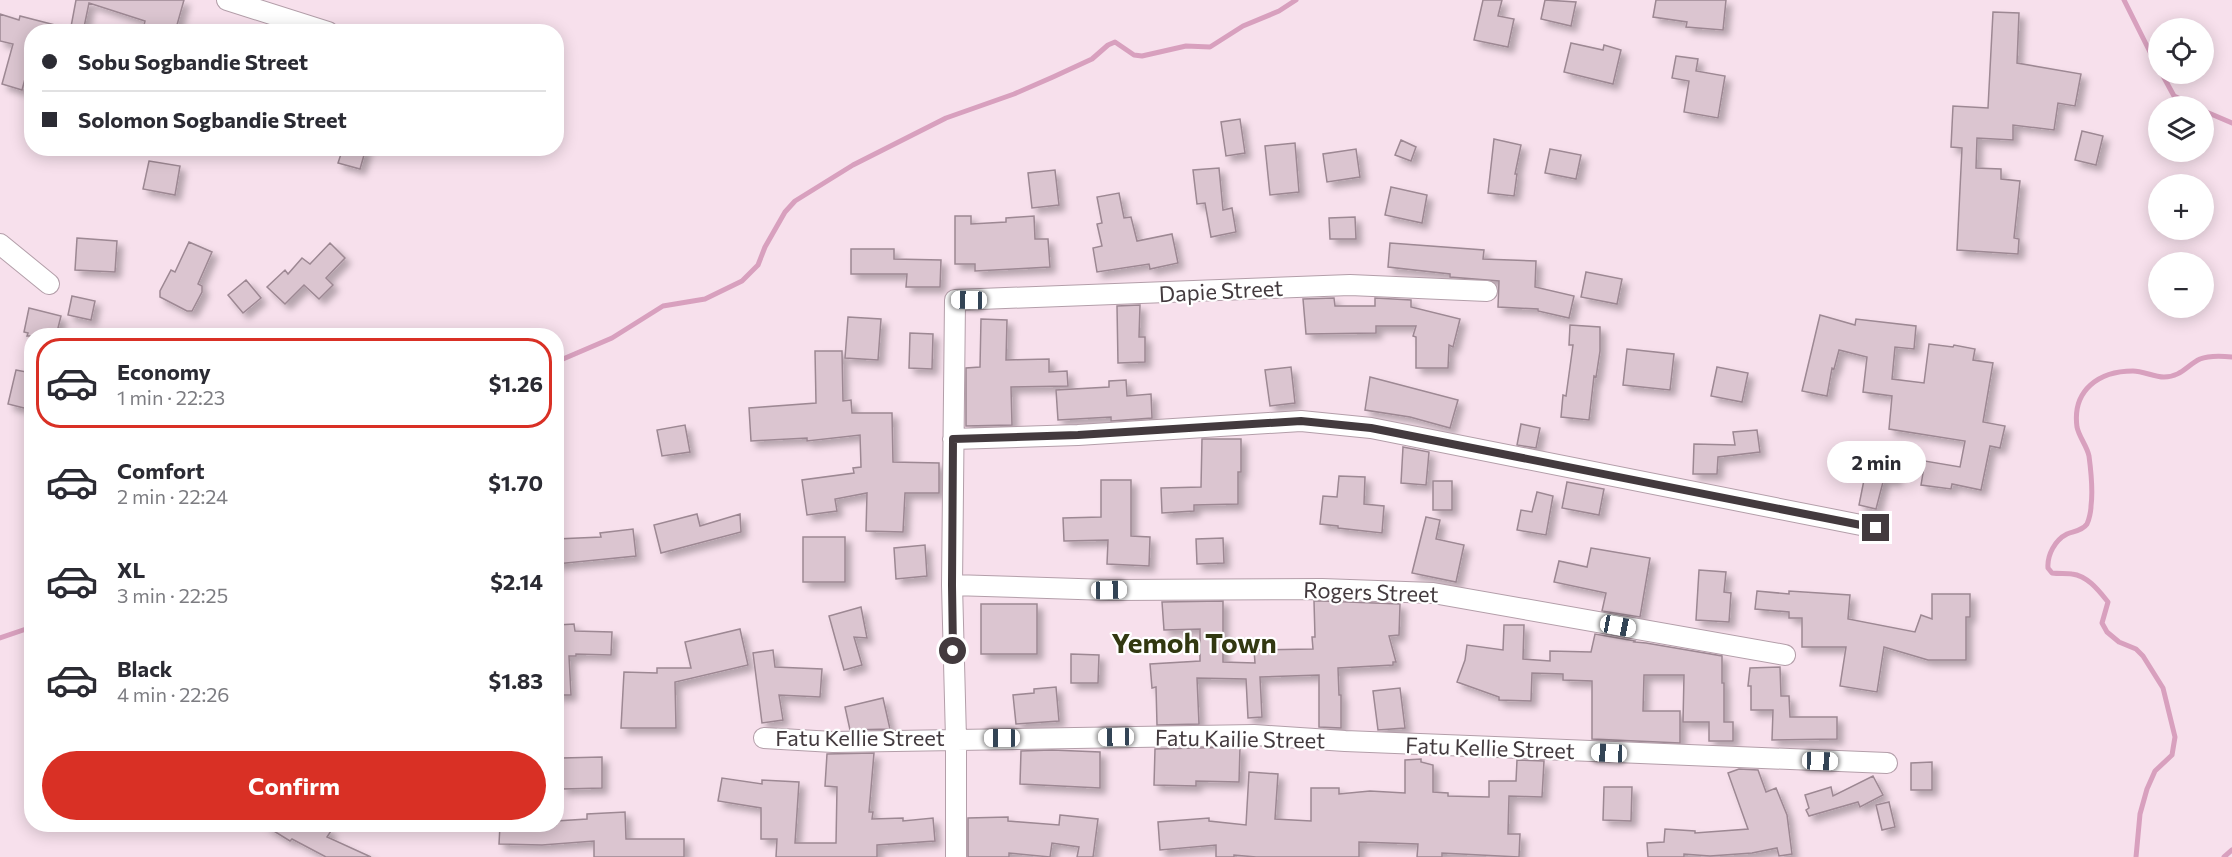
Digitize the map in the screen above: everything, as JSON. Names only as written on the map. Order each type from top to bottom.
[{"type":"street","points":[[227,0],[303,24]]},
{"type":"street","points":[[0,244],[49,284]]},
{"type":"street","name":"Dapie Street","points":[[953,439],[955,300],[1350,285],[1487,291]]},
{"type":"street","points":[[956,857],[952,585],[953,439],[1078,435],[1301,421],[1371,428],[1876,528]]},
{"type":"street","name":"Rogers Street","points":[[952,585],[1109,590],[1322,589],[1433,593],[1785,655]]},
{"type":"street","name":"Fatu Kailie Street","points":[[956,739],[1254,735],[1345,741]]},
{"type":"street","name":"Fatu Kellie Street","points":[[764,738],[833,742],[956,739]]},
{"type":"street","name":"Fatu Kellie Street","points":[[1345,741],[1887,763]]},
{"type":"building","points":[[76,0],[184,0],[177,24],[144,24],[145,21],[89,3],[85,24],[72,24]]},
{"type":"building","points":[[1483,0],[1502,0],[1498,16],[1514,19],[1508,47],[1474,40]]},
{"type":"building","points":[[1545,0],[1576,2],[1571,26],[1541,19]]},
{"type":"building","points":[[1656,0],[1726,0],[1723,30],[1686,27],[1687,22],[1653,17]]},
{"type":"building","points":[[1993,12],[2019,13],[2017,63],[2081,74],[2075,106],[2058,103],[2054,130],[2013,125],[2013,140],[1977,138],[1976,168],[2001,169],[2001,179],[2020,181],[2014,238],[2019,239],[2018,254],[1957,250],[1962,148],[1951,147],[1953,106],[1988,108]]},
{"type":"building","points":[[0,14],[19,20],[20,16],[51,24],[24,24],[22,90],[2,84],[13,44],[0,41]]},
{"type":"building","points":[[1571,43],[1603,50],[1604,45],[1621,50],[1613,84],[1564,72]]},
{"type":"building","points":[[1676,56],[1698,59],[1696,71],[1725,76],[1718,118],[1684,112],[1689,81],[1672,78]]},
{"type":"building","points":[[1240,119],[1245,153],[1226,156],[1221,122]]},
{"type":"building","points":[[2082,131],[2103,136],[2096,165],[2075,160]]},
{"type":"building","points":[[1494,139],[1521,145],[1515,174],[1517,174],[1514,196],[1488,193]]},
{"type":"building","points":[[1401,140],[1416,147],[1411,161],[1395,155]]},
{"type":"building","points":[[1295,143],[1299,192],[1270,195],[1265,146]]},
{"type":"building","points":[[1356,149],[1360,177],[1327,182],[1323,154]]},
{"type":"building","points":[[1550,149],[1581,155],[1576,179],[1545,173]]},
{"type":"building","points":[[340,156],[364,156],[360,169],[338,163]]},
{"type":"building","points":[[149,161],[180,166],[175,195],[143,189]]},
{"type":"building","points":[[1219,168],[1223,210],[1232,208],[1236,232],[1211,237],[1205,203],[1197,204],[1193,170]]},
{"type":"building","points":[[1055,170],[1059,205],[1032,208],[1028,173]]},
{"type":"building","points":[[1391,187],[1427,195],[1422,223],[1385,215]]},
{"type":"building","points":[[1119,193],[1124,218],[1131,217],[1137,241],[1172,234],[1178,263],[1150,269],[1149,264],[1097,272],[1093,248],[1102,246],[1097,224],[1102,223],[1097,197]]},
{"type":"building","points":[[955,216],[971,216],[971,224],[1006,222],[1006,218],[1034,216],[1035,239],[1048,239],[1050,267],[975,271],[975,264],[955,264]]},
{"type":"building","points":[[1355,217],[1356,239],[1330,239],[1329,218]]},
{"type":"building","points":[[77,238],[117,241],[115,272],[75,270]]},
{"type":"building","points":[[189,242],[212,252],[198,284],[202,286],[202,292],[192,311],[187,311],[160,297],[160,291],[171,270],[175,272]]},
{"type":"building","points":[[330,243],[345,258],[326,278],[333,285],[319,299],[304,285],[285,304],[267,287],[285,270],[288,274],[302,258],[310,264]]},
{"type":"building","points":[[1390,243],[1484,250],[1483,259],[1536,261],[1535,287],[1574,296],[1569,318],[1538,311],[1538,309],[1498,307],[1499,281],[1450,277],[1450,274],[1388,267]]},
{"type":"building","points":[[851,249],[894,249],[894,259],[941,260],[940,287],[906,287],[907,274],[851,274]]},
{"type":"building","points":[[1586,272],[1622,279],[1617,304],[1581,297]]},
{"type":"building","points":[[246,280],[261,298],[243,313],[228,295]]},
{"type":"building","points":[[72,296],[95,301],[91,320],[68,315]]},
{"type":"building","points":[[1334,298],[1335,306],[1375,306],[1375,298],[1411,300],[1411,307],[1460,319],[1453,347],[1449,345],[1448,368],[1416,368],[1416,337],[1413,336],[1416,326],[1376,326],[1376,333],[1306,334],[1303,299]]},
{"type":"building","points":[[1140,305],[1139,337],[1145,337],[1145,362],[1118,363],[1117,306]]},
{"type":"building","points":[[29,308],[61,316],[58,328],[25,328]]},
{"type":"building","points":[[1820,315],[1855,325],[1856,319],[1916,326],[1914,349],[1895,347],[1892,379],[1924,383],[1929,344],[1975,349],[1973,360],[1993,363],[1983,422],[2005,426],[2000,448],[1990,446],[1981,490],[1952,484],[1951,489],[1921,485],[1925,461],[1960,467],[1965,441],[1889,429],[1892,396],[1863,392],[1867,357],[1839,350],[1834,369],[1832,368],[1827,396],[1802,391]]},
{"type":"building","points":[[848,317],[881,319],[878,360],[845,358]]},
{"type":"building","points":[[981,319],[1007,320],[1006,360],[1049,359],[1049,372],[1067,371],[1068,386],[1011,387],[1012,425],[966,426],[966,368],[980,367]]},
{"type":"building","points":[[1570,325],[1600,327],[1600,351],[1596,377],[1594,376],[1589,420],[1561,417],[1573,345],[1569,345]]},
{"type":"building","points":[[910,333],[933,334],[932,369],[909,368]]},
{"type":"building","points":[[1627,349],[1674,354],[1670,390],[1623,385]]},
{"type":"building","points":[[815,351],[842,351],[843,401],[851,400],[852,413],[892,413],[893,462],[939,463],[939,493],[905,493],[903,532],[866,531],[867,493],[835,499],[837,511],[807,515],[802,480],[854,473],[853,468],[861,467],[860,435],[807,441],[807,438],[751,441],[749,408],[816,403]]},
{"type":"building","points":[[1291,367],[1295,403],[1270,406],[1265,370]]},
{"type":"building","points":[[1717,367],[1748,373],[1742,402],[1711,396]]},
{"type":"building","points":[[16,370],[24,372],[24,408],[8,404]]},
{"type":"building","points":[[1370,377],[1458,400],[1450,428],[1410,417],[1365,410]]},
{"type":"building","points":[[1126,380],[1127,396],[1151,394],[1152,418],[1111,421],[1111,417],[1058,420],[1056,390],[1109,387],[1109,381]]},
{"type":"building","points":[[1521,424],[1540,428],[1536,448],[1517,445]]},
{"type":"building","points":[[685,425],[690,452],[662,456],[657,430]]},
{"type":"building","points":[[1757,430],[1760,452],[1718,457],[1717,474],[1693,474],[1694,444],[1735,445],[1733,432]]},
{"type":"building","points":[[1202,439],[1241,439],[1238,504],[1194,505],[1194,511],[1162,513],[1161,488],[1201,487]]},
{"type":"building","points":[[1403,447],[1429,452],[1426,485],[1401,483]]},
{"type":"building","points":[[1867,452],[1899,456],[1895,480],[1884,478],[1876,509],[1859,505]]},
{"type":"building","points":[[1339,476],[1365,477],[1364,504],[1384,506],[1382,533],[1320,524],[1323,496],[1337,497]]},
{"type":"building","points":[[1101,480],[1131,480],[1131,536],[1150,537],[1149,566],[1107,564],[1108,540],[1064,541],[1063,518],[1101,517]]},
{"type":"building","points":[[1433,481],[1452,481],[1452,510],[1433,510]]},
{"type":"building","points":[[1567,482],[1604,489],[1599,515],[1562,508]]},
{"type":"building","points":[[1537,492],[1553,496],[1546,535],[1517,530],[1521,510],[1532,512]]},
{"type":"building","points":[[697,514],[700,526],[740,514],[741,532],[661,553],[654,525]]},
{"type":"building","points":[[1426,517],[1440,520],[1436,539],[1464,545],[1456,582],[1412,573]]},
{"type":"building","points":[[633,529],[636,556],[564,563],[564,539],[601,537],[600,533]]},
{"type":"building","points":[[803,537],[845,537],[845,582],[803,582]]},
{"type":"building","points":[[1223,538],[1224,563],[1197,564],[1196,539]]},
{"type":"building","points":[[925,545],[927,576],[896,579],[894,548]]},
{"type":"building","points":[[1591,548],[1650,558],[1640,617],[1602,611],[1606,593],[1554,582],[1559,561],[1587,567]]},
{"type":"building","points":[[1699,570],[1726,572],[1724,592],[1731,593],[1729,622],[1696,620]]},
{"type":"building","points":[[1757,591],[1850,595],[1848,619],[1915,632],[1921,615],[1932,619],[1932,594],[1970,594],[1970,617],[1966,617],[1966,660],[1928,660],[1884,647],[1877,692],[1840,686],[1846,647],[1802,647],[1802,618],[1789,618],[1789,612],[1755,609]]},
{"type":"building","points":[[1223,601],[1223,662],[1255,663],[1254,650],[1313,649],[1314,601],[1322,601],[1400,604],[1399,635],[1389,636],[1396,662],[1393,662],[1393,665],[1338,668],[1341,728],[1319,727],[1319,675],[1260,677],[1262,717],[1248,718],[1246,679],[1197,678],[1199,724],[1157,725],[1156,687],[1152,688],[1150,664],[1200,661],[1200,629],[1164,630],[1162,602]]},
{"type":"building","points":[[981,604],[1037,604],[1037,654],[981,654]]},
{"type":"building","points":[[861,607],[867,638],[854,637],[862,665],[844,670],[829,616]]},
{"type":"building","points":[[574,624],[575,631],[612,632],[611,655],[576,654],[576,656],[569,656],[571,695],[564,695],[564,625]]},
{"type":"building","points":[[1504,625],[1524,625],[1523,659],[1550,661],[1550,651],[1591,652],[1595,634],[1722,656],[1724,722],[1733,722],[1733,741],[1709,741],[1709,722],[1683,722],[1684,675],[1644,675],[1643,711],[1680,711],[1680,743],[1592,739],[1592,681],[1563,680],[1563,674],[1532,673],[1531,701],[1499,700],[1499,697],[1457,682],[1465,660],[1467,645],[1503,650]]},
{"type":"building","points":[[740,629],[748,665],[675,682],[676,728],[621,728],[624,672],[657,673],[657,668],[691,668],[685,642]]},
{"type":"building","points":[[773,650],[775,667],[822,669],[820,697],[779,695],[783,720],[762,723],[753,653]]},
{"type":"building","points":[[1071,654],[1099,655],[1098,683],[1071,683]]},
{"type":"building","points":[[1780,667],[1781,696],[1789,696],[1790,717],[1837,717],[1837,739],[1772,740],[1773,710],[1751,710],[1751,686],[1748,686],[1750,668]]},
{"type":"building","points":[[1056,687],[1059,721],[1016,724],[1013,695],[1034,693],[1034,689]]},
{"type":"building","points":[[1400,688],[1405,728],[1378,730],[1373,691]]},
{"type":"building","points":[[883,698],[890,729],[850,730],[845,707]]},
{"type":"building","points":[[1240,747],[1239,782],[1196,781],[1196,786],[1154,785],[1155,749]]},
{"type":"building","points":[[1021,751],[1100,752],[1100,788],[1020,784]]},
{"type":"building","points":[[874,753],[869,812],[873,812],[872,819],[903,818],[903,821],[933,818],[935,841],[877,845],[877,857],[776,857],[777,839],[761,839],[761,808],[718,801],[722,778],[762,784],[762,780],[799,782],[795,843],[836,843],[837,787],[825,786],[827,754]]},
{"type":"building","points":[[602,757],[602,788],[564,789],[564,758]]},
{"type":"building","points":[[1421,759],[1421,762],[1433,765],[1433,792],[1448,793],[1448,796],[1489,797],[1489,781],[1516,781],[1517,760],[1544,761],[1542,797],[1509,796],[1508,834],[1520,834],[1519,857],[1442,853],[1442,857],[1417,857],[1418,844],[1359,842],[1359,857],[1234,855],[1234,857],[1216,857],[1216,845],[1160,850],[1158,822],[1209,818],[1209,821],[1246,825],[1249,772],[1278,774],[1275,819],[1311,821],[1311,788],[1339,788],[1339,794],[1370,791],[1405,793],[1405,760]]},
{"type":"building","points":[[1932,762],[1932,790],[1911,790],[1911,763]]},
{"type":"building","points":[[1739,769],[1758,770],[1766,792],[1776,788],[1787,815],[1792,854],[1779,856],[1777,848],[1752,853],[1710,856],[1684,854],[1684,857],[1648,857],[1647,843],[1664,842],[1665,829],[1695,831],[1695,833],[1748,829],[1728,773]]},
{"type":"building","points":[[1873,776],[1883,795],[1860,807],[1858,802],[1809,816],[1806,810],[1809,808],[1805,795],[1831,787],[1833,796]]},
{"type":"building","points":[[1604,787],[1632,787],[1631,821],[1603,820]]},
{"type":"building","points":[[1889,802],[1895,827],[1882,830],[1876,805]]},
{"type":"building","points":[[625,812],[626,839],[684,839],[684,857],[594,857],[594,841],[542,845],[499,844],[500,832],[564,832],[564,820],[587,819],[587,814]]},
{"type":"building","points":[[1060,815],[1098,819],[1093,857],[1077,857],[1079,847],[1052,843],[1050,857],[1009,853],[1009,857],[968,857],[968,818],[1008,817],[1008,821],[1059,825]]},
{"type":"building","points":[[275,832],[330,832],[327,837],[371,857],[326,857],[292,839],[290,841]]},
{"type":"waterway","points":[[564,359],[612,338],[663,306],[705,299],[742,281],[758,265],[765,247],[785,212],[795,201],[853,165],[946,118],[1014,94],[1053,77],[1092,59],[1115,42],[1134,55],[1142,56],[1186,46],[1210,47],[1243,26],[1279,11],[1296,0]]},
{"type":"waterway","points":[[2124,0],[2148,48]]},
{"type":"waterway","points":[[2167,84],[2174,96]]},
{"type":"waterway","points":[[2214,115],[2232,123]]},
{"type":"waterway","points":[[2136,857],[2140,814],[2147,789],[2155,771],[2172,755],[2175,737],[2163,688],[2143,656],[2136,649],[2119,642],[2107,632],[2102,623],[2108,602],[2101,593],[2078,575],[2052,573],[2048,568],[2049,558],[2059,540],[2085,526],[2090,515],[2092,488],[2089,456],[2077,427],[2079,403],[2090,385],[2099,379],[2121,372],[2137,371],[2160,377],[2170,376],[2204,358],[2232,357]]},
{"type":"waterway","points":[[0,638],[24,630]]},
{"type":"waterway","points":[[2224,857],[2232,850]]},
{"type":"district","name":"Yemoh Town","points":[[1194,643]]},
{"type":"route","points":[[953,651],[953,439],[1078,435],[1301,421],[1371,428],[1876,528]]}]
